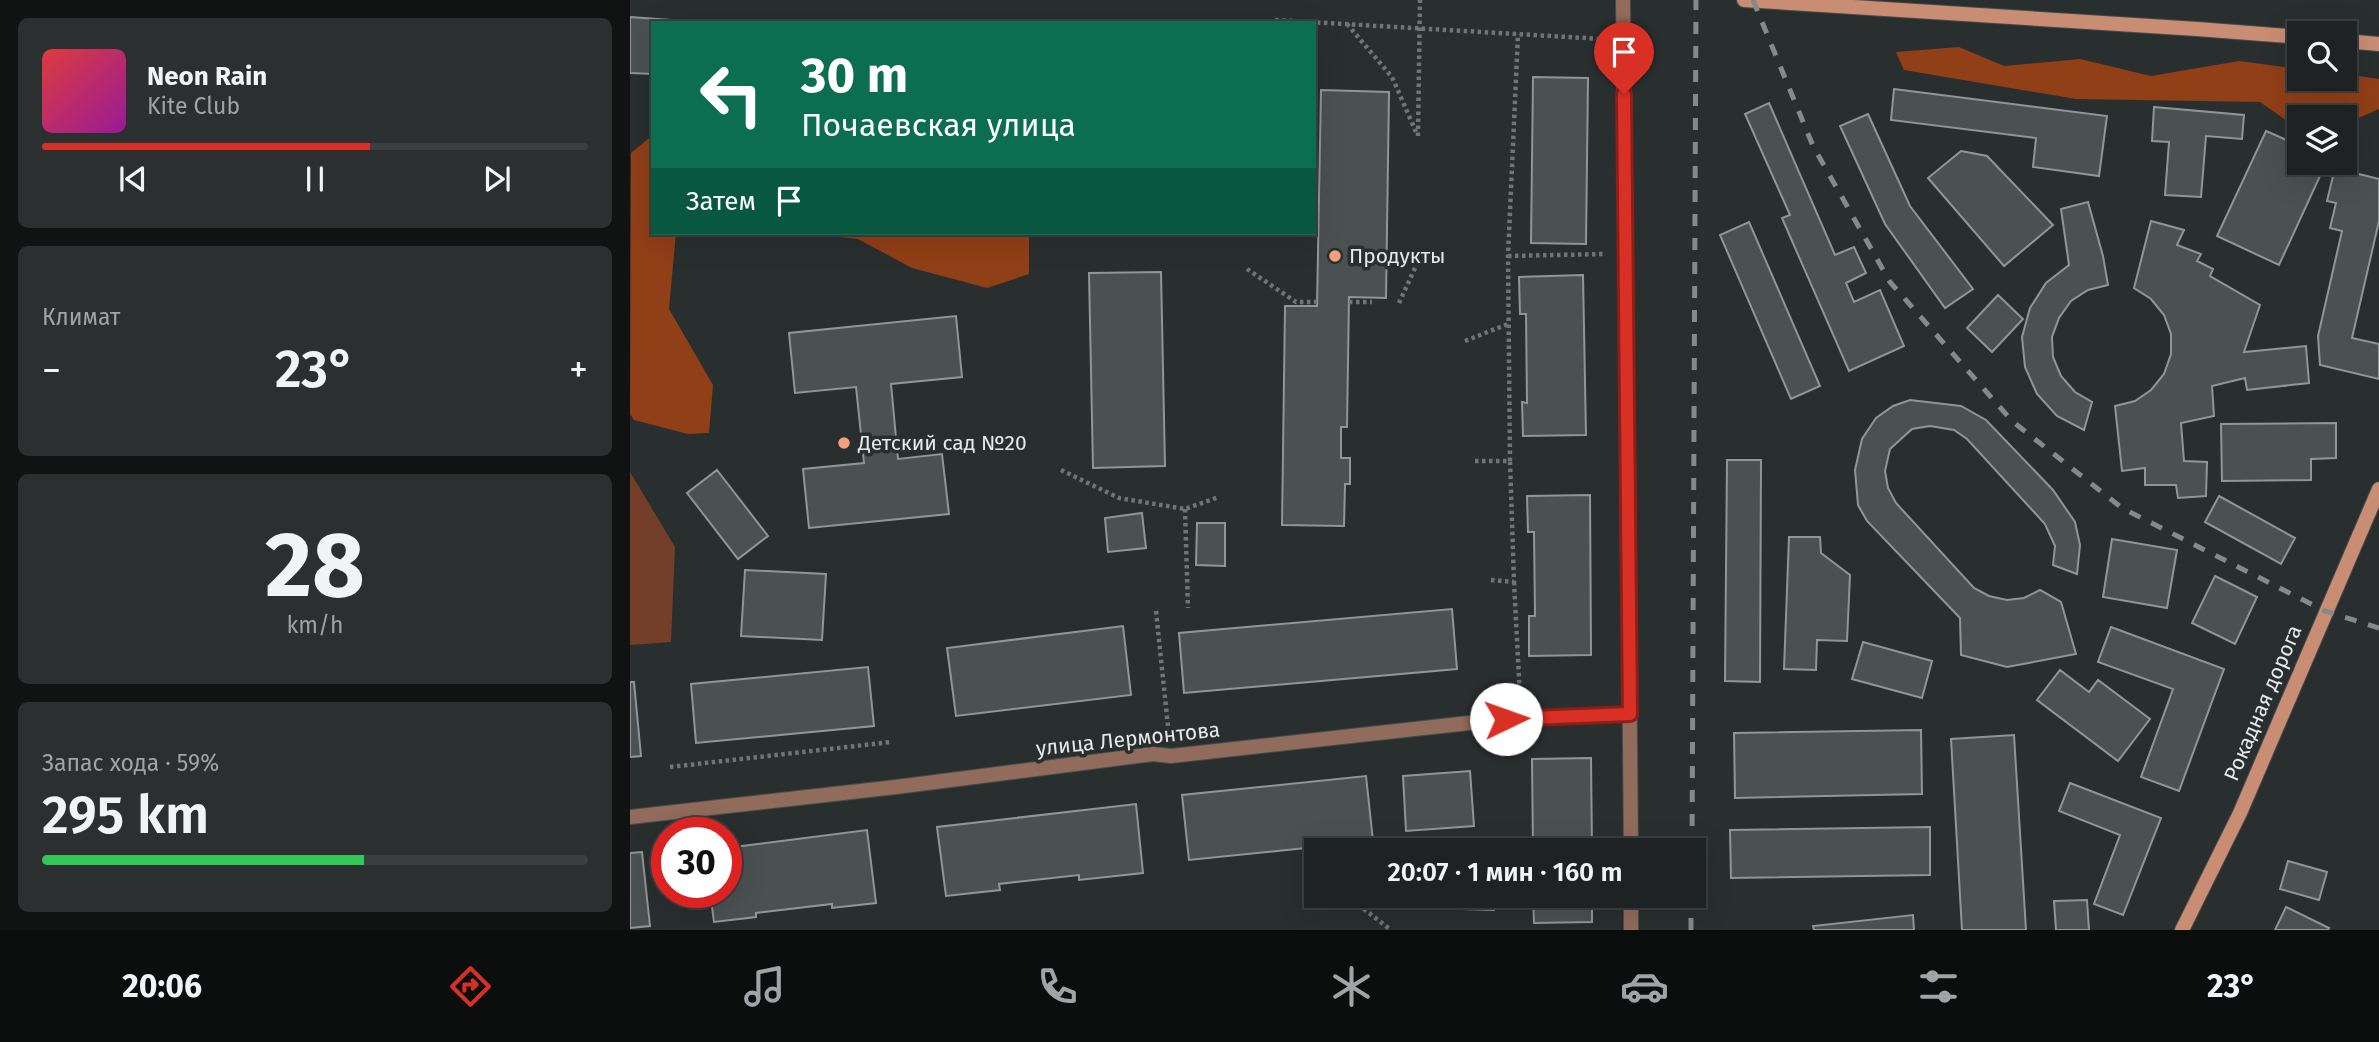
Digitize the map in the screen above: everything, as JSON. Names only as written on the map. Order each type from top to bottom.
[{"type":"street","points":[[1623,0],[1631,838]]},
{"type":"street","points":[[1744,0],[2287,36]]},
{"type":"street","points":[[2357,42],[2379,44]]},
{"type":"street","name":"Рокадная дорога","points":[[2182,930],[2240,813],[2379,489]]},
{"type":"street","name":"улица Лермонтова","points":[[630,817],[1153,754],[1171,756],[1521,718],[1630,714]]},
{"type":"street","points":[[1631,908],[1631,930]]},
{"type":"path","points":[[1347,24],[1392,77],[1418,136],[1420,0]]},
{"type":"path","points":[[1275,20],[1293,21]]},
{"type":"path","points":[[1316,22],[1624,40]]},
{"type":"path","points":[[1518,34],[1508,256],[1508,324],[1510,461],[1521,718]]},
{"type":"path","points":[[1508,256],[1626,254]]},
{"type":"path","points":[[1399,303],[1421,255]]},
{"type":"path","points":[[1247,269],[1296,302],[1317,302]]},
{"type":"path","points":[[1349,302],[1373,302]]},
{"type":"path","points":[[1465,341],[1508,324]]},
{"type":"path","points":[[1475,461],[1510,461]]},
{"type":"path","points":[[1061,470],[1119,498],[1185,509],[1219,497]]},
{"type":"path","points":[[1185,509],[1188,608]]},
{"type":"path","points":[[1491,580],[1514,582]]},
{"type":"path","points":[[1156,611],[1171,756]]},
{"type":"path","points":[[670,767],[891,742]]},
{"type":"path","points":[[1363,908],[1391,930]]},
{"type":"shaded area","points":[[1959,47],[2004,66],[2080,59],[2151,76],[2239,61],[2287,67],[2287,91],[2357,91],[2357,76],[2379,79],[2379,109],[2357,119],[2357,105],[2287,105],[2287,121],[2260,102],[2076,99],[1904,70],[1896,52]]},
{"type":"shaded area","points":[[651,139],[651,235],[676,235],[669,309],[713,385],[709,433],[688,434],[634,420],[630,414],[631,153]]},
{"type":"shaded area","points":[[821,235],[1029,235],[1029,274],[987,288],[912,268],[858,239]]},
{"type":"shaded area","points":[[630,472],[675,547],[671,642],[630,645]]},
{"type":"building","points":[[630,17],[685,21],[651,21],[651,74],[630,73]]},
{"type":"building","points":[[1533,77],[1588,78],[1586,244],[1531,243]]},
{"type":"building","points":[[1894,89],[2107,116],[2099,176],[2033,167],[2036,138],[1891,120]]},
{"type":"building","points":[[1321,90],[1389,92],[1386,298],[1349,297],[1347,427],[1341,427],[1341,458],[1350,458],[1350,484],[1345,484],[1344,526],[1282,525],[1285,306],[1317,306]]},
{"type":"building","points":[[1769,103],[1835,255],[1854,247],[1866,273],[1846,283],[1854,302],[1880,290],[1904,346],[1849,371],[1782,218],[1790,215],[1745,114]]},
{"type":"building","points":[[2154,107],[2244,115],[2242,139],[2206,136],[2201,197],[2165,195],[2169,142],[2152,141]]},
{"type":"building","points":[[1868,114],[1910,206],[1973,289],[1945,308],[1885,224],[1840,126]]},
{"type":"building","points":[[2266,131],[2287,140],[2287,175],[2320,175],[2279,265],[2217,236]]},
{"type":"building","points":[[1961,151],[1987,156],[2053,225],[2004,266],[1928,178]]},
{"type":"building","points":[[2357,174],[2379,179],[2379,221],[2352,338],[2379,344],[2379,379],[2320,365],[2318,336],[2342,231],[2330,228],[2336,203],[2327,201],[2333,175]]},
{"type":"building","points":[[2088,202],[2108,285],[2088,290],[2071,301],[2059,318],[2052,337],[2053,357],[2061,376],[2075,392],[2092,402],[2084,430],[2057,416],[2037,394],[2025,367],[2022,337],[2030,308],[2046,283],[2069,265],[2061,209]]},
{"type":"building","points":[[2151,221],[2184,230],[2177,245],[2201,254],[2197,261],[2213,269],[2210,276],[2260,305],[2244,352],[2306,346],[2309,383],[2247,390],[2245,378],[2212,386],[2214,416],[2181,423],[2184,461],[2207,462],[2206,496],[2178,498],[2176,485],[2145,485],[2145,468],[2122,471],[2115,406],[2135,401],[2151,390],[2164,374],[2171,354],[2171,334],[2164,315],[2151,299],[2134,288]]},
{"type":"building","points":[[1749,222],[1820,386],[1791,399],[1720,235]]},
{"type":"building","points":[[1161,272],[1165,466],[1093,468],[1089,273]]},
{"type":"building","points":[[1583,275],[1586,435],[1523,436],[1522,402],[1527,403],[1526,314],[1520,314],[1519,277]]},
{"type":"building","points":[[1998,295],[2023,319],[1992,352],[1967,328]]},
{"type":"building","points":[[956,316],[962,377],[891,384],[898,459],[942,454],[949,514],[809,528],[803,469],[864,463],[856,387],[795,393],[789,333]]},
{"type":"building","points":[[1910,400],[1961,406],[1986,420],[2053,490],[2075,522],[2080,545],[2077,574],[2053,565],[2055,546],[2045,524],[1967,439],[1954,430],[1930,426],[1912,429],[1890,449],[1885,471],[1888,488],[1896,503],[1974,588],[1989,596],[2007,600],[2024,598],[2040,590],[2061,602],[2076,654],[2007,667],[1961,655],[1960,618],[1867,521],[1858,505],[1855,470],[1862,439],[1876,418],[1893,406]]},
{"type":"building","points":[[2336,423],[2336,458],[2311,459],[2311,480],[2222,481],[2221,424]]},
{"type":"building","points":[[1727,460],[1761,460],[1760,682],[1725,681]]},
{"type":"building","points":[[717,470],[768,536],[738,559],[687,493]]},
{"type":"building","points":[[1590,495],[1591,655],[1529,656],[1529,616],[1535,616],[1534,532],[1528,532],[1527,496]]},
{"type":"building","points":[[2219,496],[2295,538],[2281,564],[2205,522]]},
{"type":"building","points":[[1142,513],[1146,548],[1108,552],[1105,518]]},
{"type":"building","points":[[1197,523],[1225,523],[1225,566],[1196,565]]},
{"type":"building","points":[[1789,537],[1820,537],[1821,553],[1850,575],[1847,641],[1817,640],[1816,670],[1784,669]]},
{"type":"building","points":[[2112,539],[2177,550],[2167,608],[2103,597]]},
{"type":"building","points":[[745,570],[826,574],[822,640],[741,636]]},
{"type":"building","points":[[2215,576],[2257,597],[2235,644],[2192,623]]},
{"type":"building","points":[[1452,609],[1457,669],[1184,693],[1179,633]]},
{"type":"building","points":[[1123,626],[1131,695],[956,716],[947,648]]},
{"type":"building","points":[[2111,627],[2224,669],[2179,791],[2141,777],[2173,689],[2098,662]]},
{"type":"building","points":[[1863,642],[1932,661],[1922,698],[1852,679]]},
{"type":"building","points":[[868,667],[874,726],[696,743],[691,684]]},
{"type":"building","points":[[2060,670],[2089,692],[2098,680],[2150,719],[2118,761],[2037,700]]},
{"type":"building","points":[[630,682],[634,682],[641,756],[630,757]]},
{"type":"building","points":[[1921,730],[1922,794],[1735,798],[1734,733]]},
{"type":"building","points":[[2014,735],[2026,930],[1962,930],[1951,739]]},
{"type":"building","points":[[1591,758],[1592,838],[1533,838],[1532,759]]},
{"type":"building","points":[[1470,771],[1474,826],[1406,831],[1403,776]]},
{"type":"building","points":[[1366,776],[1373,838],[1304,838],[1304,848],[1189,860],[1182,795]]},
{"type":"building","points":[[2070,783],[2161,818],[2123,915],[2094,904],[2120,835],[2059,811]]},
{"type":"building","points":[[1136,804],[1143,873],[1079,880],[1079,875],[999,884],[1000,890],[946,896],[937,827]]},
{"type":"building","points":[[1930,827],[1930,875],[1731,878],[1730,830]]},
{"type":"building","points":[[867,830],[876,903],[832,908],[832,904],[756,913],[756,917],[714,922],[712,908],[742,908],[742,846]]},
{"type":"building","points":[[642,852],[650,926],[630,928],[630,853]]},
{"type":"building","points":[[2288,861],[2327,872],[2319,900],[2280,889]]},
{"type":"building","points":[[2087,900],[2089,930],[2056,930],[2054,901]]},
{"type":"building","points":[[2286,907],[2329,928],[2328,930],[2275,930]]},
{"type":"building","points":[[1494,908],[1494,910],[1462,909]]},
{"type":"building","points":[[1533,908],[1592,908],[1592,922],[1534,923]]},
{"type":"building","points":[[1913,915],[1914,930],[1814,930],[1813,926]]},
{"type":"railway","points":[[1692,838],[1696,0]]},
{"type":"railway","points":[[1753,0],[1813,146],[1890,282],[2012,421],[2122,508],[2325,611],[2379,628]]},
{"type":"railway","points":[[1691,908],[1691,930]]},
{"type":"place","name":"Продукты","points":[[1335,256]]},
{"type":"place","name":"Детский сад №20","points":[[844,443]]},
{"type":"route","points":[[1506,719],[1630,714],[1624,94]]}]
